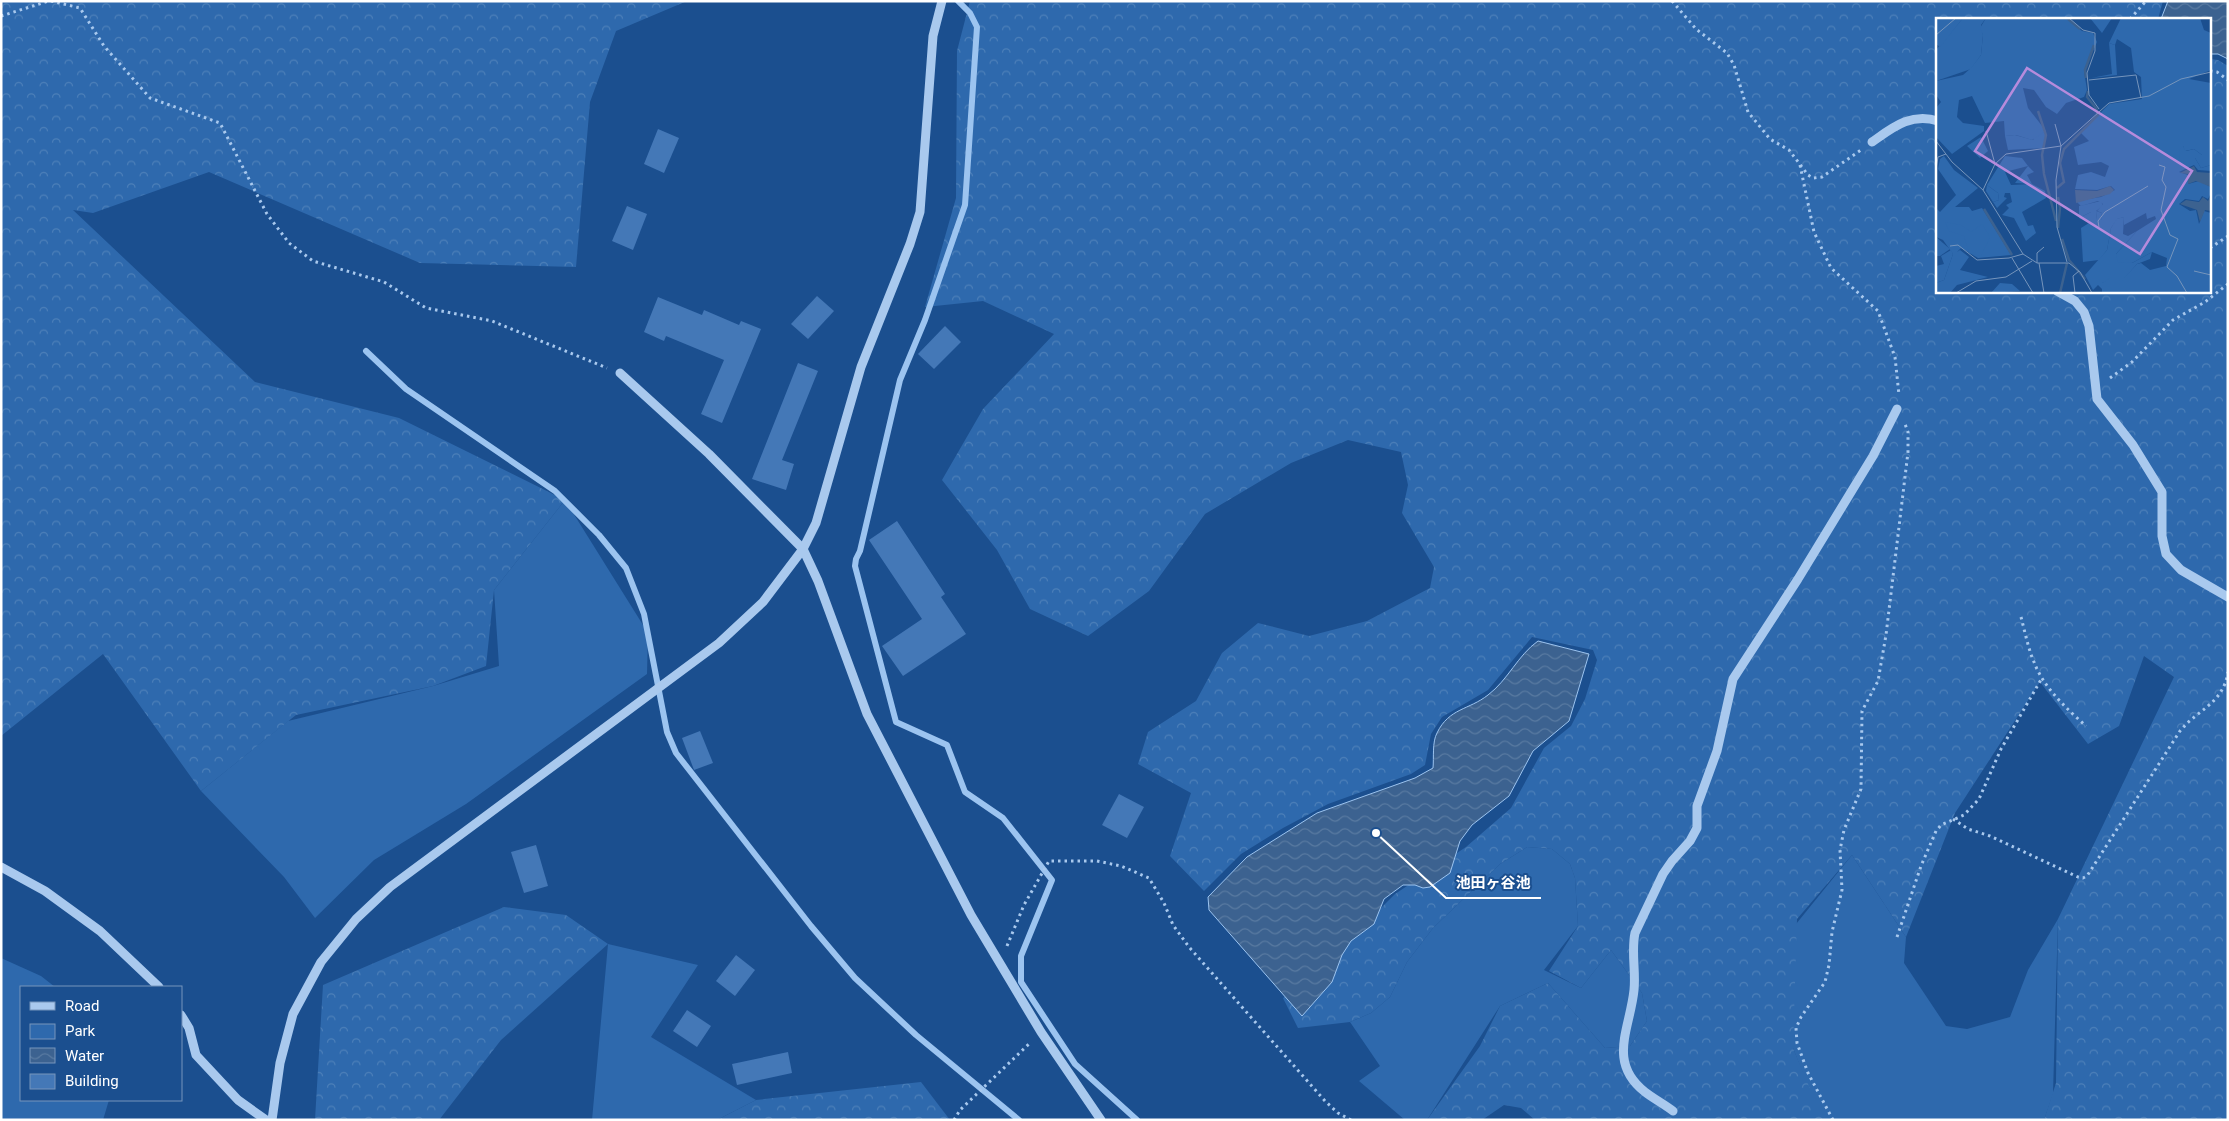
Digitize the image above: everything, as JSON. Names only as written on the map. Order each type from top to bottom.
[{"type":"street","points":[[272,1120],[280,1063],[293,1014],[321,962],[356,919],[390,887],[718,643],[763,602],[803,549],[816,523],[861,367],[910,244],[920,212],[933,36],[942,1]]},
{"type":"street","points":[[1872,142],[1907,120],[1920,118],[1936,121]]},
{"type":"street","points":[[2059,292],[2076,301],[2084,312],[2089,326],[2097,399],[2133,445],[2162,492],[2162,536],[2166,554],[2181,570],[2228,598]]},
{"type":"street","points":[[620,373],[709,454],[803,549],[818,581],[866,714],[971,915],[1041,1032],[1101,1120]]},
{"type":"street","points":[[1673,1111],[1635,1083],[1622,1060],[1634,990],[1636,968],[1633,941],[1635,933],[1663,874],[1690,841],[1698,828],[1697,806],[1717,752],[1733,679],[1798,579],[1873,456],[1897,409]]},
{"type":"street","points":[[1,867],[45,891],[100,931],[158,986]]},
{"type":"street","points":[[182,1017],[189,1028],[196,1055],[238,1100],[266,1120]]},
{"type":"path","points":[[1,16],[50,1],[80,8],[104,46],[150,98],[220,123],[267,214],[289,243],[313,261],[384,282],[426,308],[492,321],[620,373]]},
{"type":"path","points":[[1672,1],[1696,29],[1727,53],[1734,65],[1748,112],[1770,139],[1790,150],[1800,165],[1813,178],[1822,177],[1872,142]]},
{"type":"path","points":[[2131,18],[2146,1]]},
{"type":"path","points":[[2212,71],[2217,72],[2228,80]]},
{"type":"path","points":[[1800,165],[1814,232],[1831,268],[1878,311],[1888,334],[1898,382],[1897,409],[1904,419],[1908,432],[1908,452],[1881,662],[1878,681],[1862,711],[1861,789],[1844,830],[1840,850],[1842,890],[1832,932],[1825,982],[1801,1017],[1796,1028],[1797,1043],[1805,1065],[1833,1120]]},
{"type":"path","points":[[2212,247],[2228,236]]},
{"type":"path","points":[[2094,384],[2113,376],[2132,362],[2173,320],[2205,302],[2228,284]]},
{"type":"path","points":[[2021,617],[2034,663],[2042,678],[2059,699],[2086,726]]},
{"type":"path","points":[[1953,819],[1968,829],[1990,836],[2078,877],[2083,878],[2087,876],[2188,720],[2219,697],[2226,682],[2228,672]]},
{"type":"path","points":[[1897,936],[1921,866],[1936,831],[1941,825],[1964,815],[1979,799],[2001,749],[2042,678]]},
{"type":"path","points":[[1000,962],[1024,905],[1049,861],[1097,861],[1121,866],[1149,878],[1164,903],[1173,925],[1189,947],[1325,1102],[1338,1113],[1351,1120]]},
{"type":"path","points":[[954,1120],[960,1110],[1041,1032]]},
{"type":"green space","points":[[1,1],[687,1],[616,31],[590,102],[576,267],[420,263],[209,172],[93,213],[73,210],[255,382],[399,418],[565,500],[494,590],[486,666],[433,686],[296,715],[201,791],[103,654],[1,736]]},
{"type":"green space","points":[[970,1],[2163,1],[2158,18],[1936,18],[1936,292],[2212,292],[2212,59],[2218,60],[2228,66],[2228,1120],[2044,1120],[2056,1083],[2058,919],[2174,677],[2144,656],[2119,726],[2088,744],[2040,682],[1955,813],[1906,937],[1852,855],[1797,919],[1793,1048],[1823,1120],[1535,1120],[1521,1108],[1504,1105],[1482,1120],[1427,1120],[1480,1046],[1500,1006],[1548,983],[1605,1048],[1630,1046],[1647,1021],[1642,993],[1611,950],[1581,988],[1549,971],[1578,926],[1575,878],[1570,864],[1552,849],[1527,847],[1500,864],[1433,928],[1407,962],[1390,997],[1371,1013],[1350,1022],[1298,1028],[1283,998],[1330,971],[1349,940],[1395,894],[1466,847],[1511,808],[1544,748],[1571,726],[1585,699],[1597,660],[1593,650],[1532,637],[1488,690],[1442,717],[1431,734],[1425,765],[1411,774],[1328,804],[1283,828],[1241,854],[1204,891],[1170,856],[1191,793],[1138,764],[1148,732],[1196,701],[1222,653],[1258,623],[1309,636],[1367,621],[1430,588],[1434,567],[1402,513],[1408,485],[1401,452],[1348,440],[1291,463],[1205,514],[1149,591],[1088,636],[1030,609],[997,550],[942,480],[983,409],[1054,334],[983,301],[925,307],[956,198],[957,51]]},
{"type":"green space","points":[[565,500],[648,633],[647,674],[466,804],[374,860],[315,918],[284,877],[201,791],[288,721],[433,686],[499,666],[494,590]]},
{"type":"green space","points":[[1527,847],[1552,849],[1570,864],[1575,878],[1578,926],[1544,970],[1581,988],[1611,950],[1642,993],[1647,1021],[1630,1046],[1605,1048],[1548,983],[1500,1006],[1427,1120],[1405,1120],[1359,1081],[1380,1066],[1350,1022],[1371,1013],[1390,997],[1407,962],[1433,928],[1500,864]]},
{"type":"green space","points":[[1852,855],[1906,937],[1904,963],[1946,1026],[1967,1029],[2010,1017],[2028,970],[2058,919],[2053,1094],[2044,1120],[1821,1120],[1793,1048],[1792,929]]},
{"type":"green space","points":[[504,907],[566,915],[608,944],[501,1040],[439,1120],[315,1120],[323,985]]},
{"type":"green space","points":[[608,944],[698,965],[651,1037],[756,1100],[717,1120],[592,1120]]},
{"type":"green space","points":[[1,958],[41,976],[54,986],[20,986],[20,1101],[109,1101],[103,1120],[1,1120]]},
{"type":"green space","points":[[921,1082],[950,1120],[717,1120],[756,1100]]},
{"type":"water","points":[[2168,1],[2228,1],[2228,59],[2218,54],[2212,54],[2212,18],[2161,18]]},
{"type":"water","points":[[1538,641],[1589,654],[1569,721],[1533,751],[1509,796],[1472,825],[1460,841],[1450,873],[1430,887],[1423,888],[1415,885],[1403,885],[1384,899],[1374,924],[1351,941],[1342,955],[1332,982],[1302,1016],[1209,910],[1208,897],[1247,857],[1317,813],[1415,778],[1433,768],[1434,741],[1442,725],[1453,714],[1481,700],[1495,689],[1525,653]]},
{"type":"building","points":[[658,129],[679,138],[664,173],[644,164]]},
{"type":"building","points":[[627,206],[647,214],[633,250],[612,241]]},
{"type":"building","points":[[817,296],[834,311],[808,339],[791,324]]},
{"type":"building","points":[[658,297],[702,315],[704,310],[739,325],[741,321],[761,329],[722,423],[701,414],[724,360],[666,336],[664,341],[644,332]]},
{"type":"building","points":[[945,326],[961,342],[934,369],[918,354]]},
{"type":"building","points":[[798,363],[818,371],[782,460],[794,464],[786,490],[752,479]]},
{"type":"building","points":[[897,521],[945,594],[941,597],[966,634],[903,676],[882,646],[922,619],[869,540]]},
{"type":"building","points":[[700,731],[713,763],[694,770],[682,738]]},
{"type":"building","points":[[1119,794],[1144,807],[1127,838],[1102,825]]},
{"type":"building","points":[[536,845],[548,886],[524,893],[511,852]]},
{"type":"building","points":[[736,955],[755,970],[735,996],[716,981]]},
{"type":"building","points":[[687,1010],[711,1026],[697,1047],[673,1031]]},
{"type":"building","points":[[788,1052],[792,1073],[737,1085],[732,1064]]},
{"type":"waterway","points":[[958,1],[970,13],[977,27],[965,205],[925,320],[900,380],[855,566],[896,722],[947,745],[965,792],[1003,818],[1052,880],[1021,956],[1021,982],[1075,1064],[1137,1120]]},
{"type":"waterway","points":[[366,351],[406,389],[555,491],[599,535],[626,568],[644,614],[667,732],[676,753],[811,926],[855,978],[916,1035],[1019,1120]]},
{"type":"place","name":"池田ヶ谷池","points":[[1376,833]]}]
